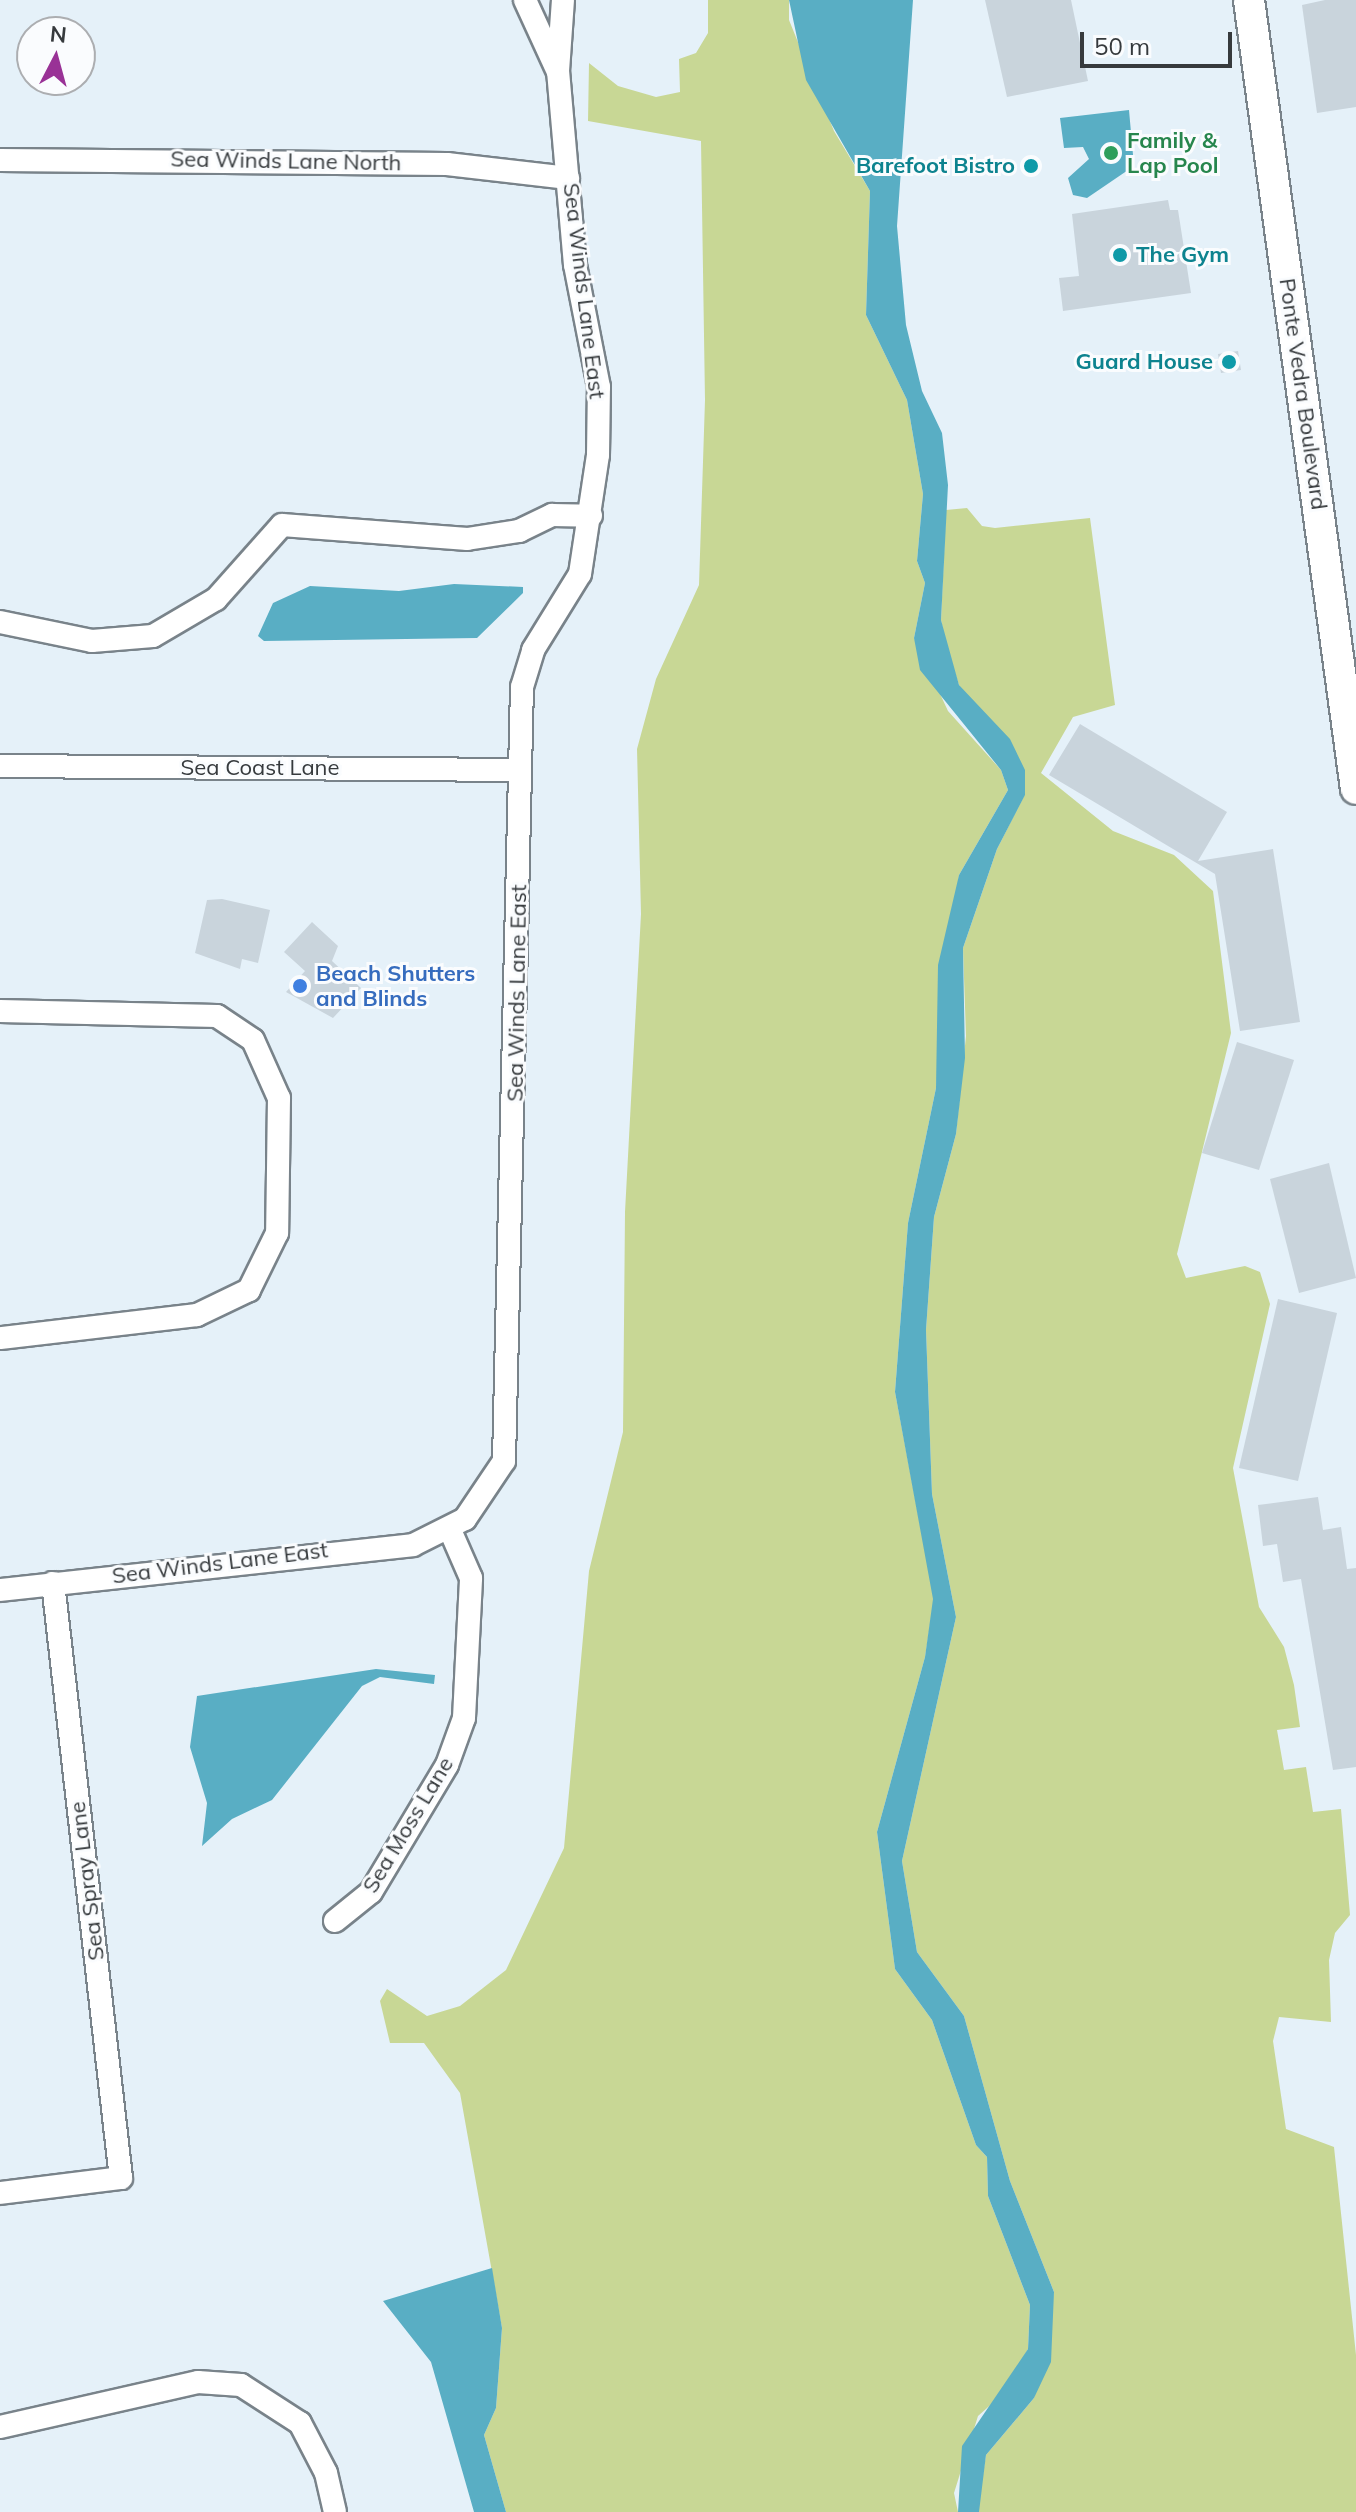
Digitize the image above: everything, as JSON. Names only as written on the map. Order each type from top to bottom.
[{"type":"street","points":[[525,0],[558,71]]},
{"type":"street","name":"Sea Winds Lane East","points":[[0,1590],[402,1546],[450,1530],[485,1498],[510,1434],[520,770],[526,668],[580,574],[591,516],[599,387],[575,265],[558,71],[563,0]]},
{"type":"street","name":"Ponte Vedra Boulevard","points":[[1249,0],[1356,789]]},
{"type":"street","name":"Sea Winds Lane North","points":[[2,160],[447,164],[568,178]]},
{"type":"street","points":[[0,622],[92,641],[153,636],[216,599],[282,525],[467,539],[519,531],[552,515],[591,516]]},
{"type":"street","name":"Sea Coast Lane","points":[[0,766],[520,770]]},
{"type":"street","points":[[0,1011],[217,1016],[253,1040],[279,1098],[277,1233],[249,1290],[197,1315],[0,1338]]},
{"type":"street","name":"Sea Moss Lane","points":[[335,1921],[371,1892],[447,1765],[464,1718],[471,1578],[450,1530]]},
{"type":"street","name":"Sea Spray Lane","points":[[0,2193],[121,2178],[53,1583]]},
{"type":"street","points":[[0,2427],[198,2382],[241,2385],[300,2423],[326,2473],[335,2512]]},
{"type":"green space","points":[[708,0],[789,0],[789,20],[834,131],[870,191],[866,315],[907,400],[923,494],[917,561],[925,583],[914,638],[948,711],[1001,770],[1008,790],[959,875],[936,1088],[908,1223],[895,1392],[934,1599],[925,1657],[877,1832],[895,1969],[932,2020],[976,2145],[987,2157],[988,2196],[1030,2305],[1028,2349],[1005,2392],[978,2416],[954,2493],[958,2512],[506,2512],[484,2435],[496,2408],[502,2328],[460,2093],[424,2043],[390,2043],[380,2001],[387,1989],[427,2016],[460,2006],[506,1970],[564,1848],[589,1571],[623,1432],[625,1212],[641,914],[637,749],[656,679],[699,585],[705,400],[701,141],[588,121],[589,63],[618,86],[656,97],[680,92],[679,59],[696,53],[708,33]]},
{"type":"green space","points":[[967,508],[982,526],[995,528],[1090,518],[1115,705],[1073,717],[1041,773],[1113,831],[1174,855],[1213,891],[1231,1033],[1177,1254],[1186,1278],[1245,1266],[1260,1272],[1270,1304],[1233,1468],[1259,1607],[1284,1647],[1294,1685],[1300,1727],[1277,1730],[1284,1770],[1306,1767],[1313,1812],[1341,1809],[1350,1915],[1335,1933],[1329,1960],[1331,2022],[1279,2017],[1273,2041],[1286,2129],[1334,2147],[1356,2355],[1356,2512],[979,2512],[986,2455],[1034,2398],[1054,2292],[1010,2181],[964,2016],[917,1952],[902,1861],[956,1617],[932,1494],[926,1330],[934,1217],[956,1134],[966,1036],[963,948],[997,849],[1025,794],[959,685],[941,620],[946,510]]},
{"type":"water","points":[[789,0],[913,0],[897,226],[906,325],[922,391],[942,433],[948,485],[941,620],[959,685],[1010,739],[1025,770],[1025,795],[997,849],[963,948],[965,1058],[956,1134],[934,1217],[926,1330],[932,1494],[956,1617],[902,1861],[917,1952],[964,2016],[1010,2181],[1054,2292],[1051,2362],[1034,2398],[986,2455],[979,2512],[958,2512],[962,2446],[1028,2349],[1030,2305],[988,2196],[987,2157],[976,2145],[932,2020],[895,1969],[877,1832],[925,1657],[933,1599],[895,1392],[908,1223],[936,1088],[938,965],[959,875],[1008,790],[1001,770],[920,670],[914,638],[925,583],[917,561],[923,494],[907,400],[866,315],[870,191],[806,80]]},
{"type":"water","name":"Family & Lap Pool","points":[[1129,110],[1134,166],[1087,198],[1073,195],[1068,178],[1089,159],[1083,147],[1064,148],[1060,118]]},
{"type":"water","points":[[454,584],[523,587],[523,593],[477,638],[264,641],[258,636],[273,603],[310,586],[399,591]]},
{"type":"water","points":[[376,1669],[435,1675],[434,1684],[380,1677],[362,1686],[272,1800],[232,1819],[202,1846],[207,1803],[190,1747],[197,1696]]},
{"type":"water","points":[[492,2268],[502,2328],[496,2408],[484,2435],[506,2512],[474,2512],[431,2362],[383,2301]]},
{"type":"building","points":[[985,0],[1071,0],[1088,81],[1007,97]]},
{"type":"building","points":[[1325,0],[1356,0],[1356,107],[1317,113],[1302,5]]},
{"type":"building","name":"The Gym","points":[[1168,200],[1170,210],[1178,210],[1191,293],[1063,311],[1059,278],[1079,276],[1072,214]]},
{"type":"building","name":"Guard House","points":[[1238,351],[1241,370],[1221,373],[1218,354]]},
{"type":"building","points":[[1080,724],[1227,812],[1198,861],[1273,849],[1300,1022],[1240,1031],[1215,874],[1049,775]]},
{"type":"building","points":[[222,899],[270,910],[258,963],[242,959],[240,969],[195,953],[207,900]]},
{"type":"building","points":[[312,922],[338,946],[332,961],[361,988],[333,1018],[286,992],[305,971],[284,952]]},
{"type":"building","points":[[1237,1042],[1294,1060],[1259,1170],[1202,1153]]},
{"type":"building","points":[[1329,1163],[1356,1278],[1299,1293],[1270,1179]]},
{"type":"building","points":[[1278,1299],[1337,1313],[1298,1481],[1239,1468]]},
{"type":"building","points":[[1318,1497],[1323,1530],[1341,1527],[1347,1569],[1356,1568],[1356,1767],[1333,1770],[1301,1579],[1283,1582],[1277,1544],[1263,1546],[1258,1505]]},
{"type":"place","name":"Family & Lap Pool","points":[[1111,153]]},
{"type":"place","name":"Barefoot Bistro","points":[[1031,166]]},
{"type":"place","name":"The Gym","points":[[1120,255]]},
{"type":"place","name":"Guard House","points":[[1229,362]]},
{"type":"place","name":"Beach Shutters and Blinds","points":[[300,986]]}]
